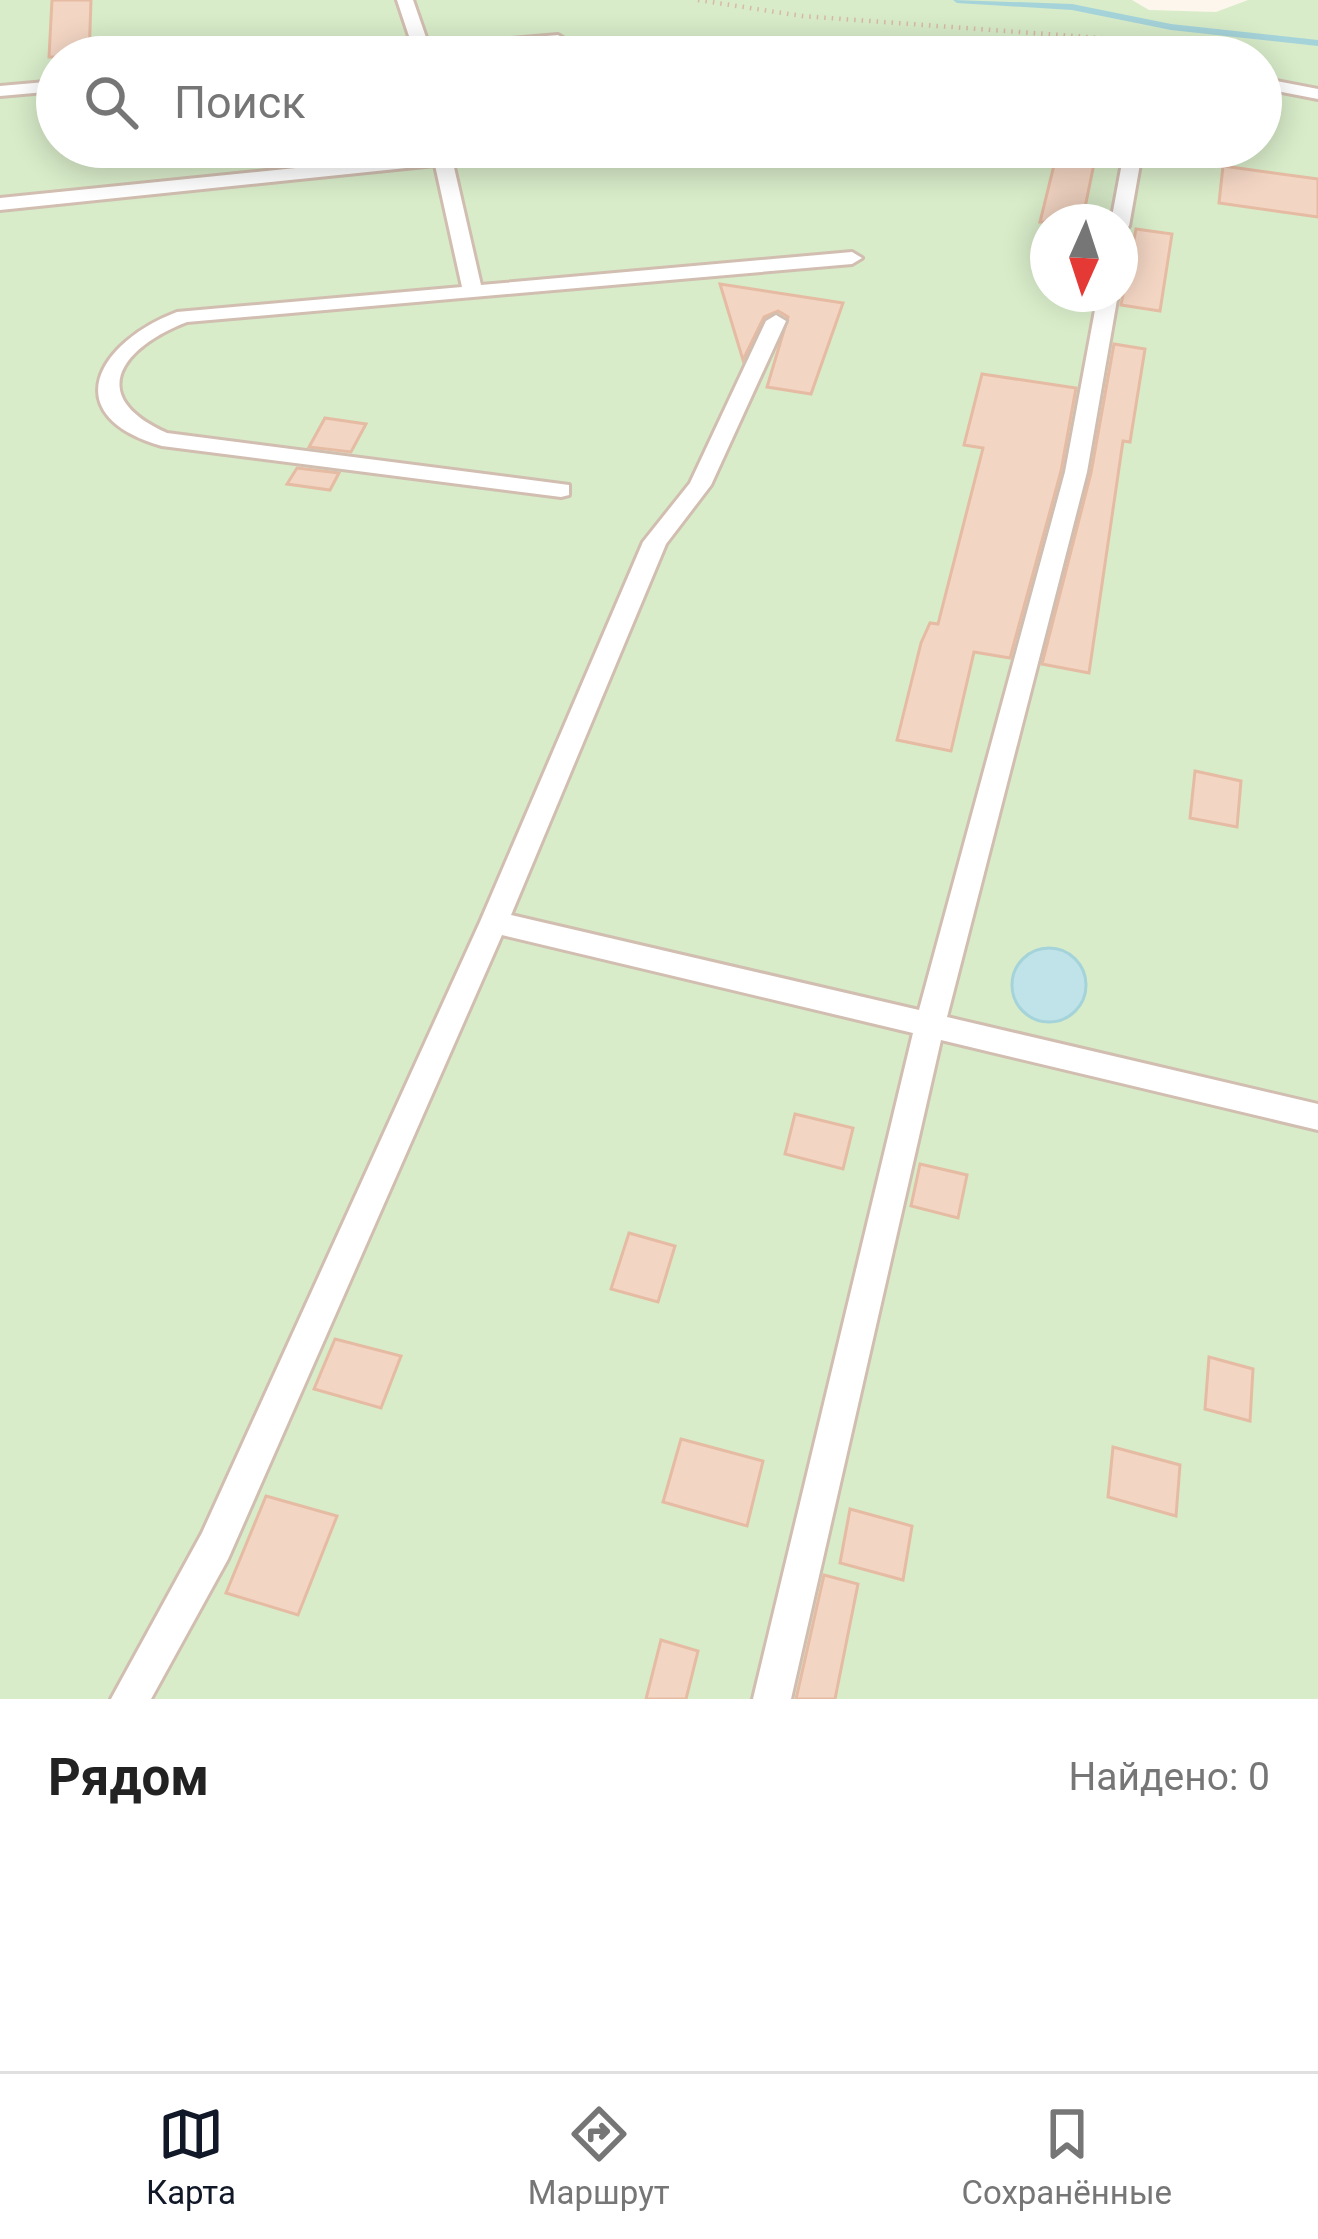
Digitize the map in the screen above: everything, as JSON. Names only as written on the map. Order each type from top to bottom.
[{"type":"lane","points":[[404,0],[417,36]]},
{"type":"lane","points":[[1282,87],[1318,94]]},
{"type":"lane","points":[[0,92],[36,88]]},
{"type":"lane","points":[[0,204],[311,168]]},
{"type":"lane","points":[[444,168],[473,292]]},
{"type":"lane","points":[[1124,204],[1130,168]]},
{"type":"lane","points":[[561,490],[162,440],[124,421],[112,406],[113,363],[124,345],[157,324],[184,316],[852,258]]},
{"type":"lane","points":[[772,1699],[930,1024],[1076,472],[1105,312]]},
{"type":"lane","points":[[130,1699],[214,1546],[494,922],[655,542],[700,485],[776,321]]},
{"type":"lane","points":[[494,922],[1318,1117]]},
{"type":"path","points":[[698,0],[802,16],[1074,36]]},
{"type":"green space","points":[[0,0],[1132,0],[1149,10],[1216,12],[1248,0],[1318,0],[1318,1699],[0,1699]]},
{"type":"water","points":[[1049,948],[1075,959],[1086,985],[1075,1011],[1049,1022],[1023,1011],[1012,985],[1023,959]]},
{"type":"building","points":[[52,0],[91,0],[90,36],[50,36]]},
{"type":"building","points":[[1053,168],[1093,168],[1086,204],[1044,204]]},
{"type":"building","points":[[1223,168],[1318,179],[1318,217],[1219,203]]},
{"type":"building","points":[[1138,229],[1172,234],[1160,311],[1138,308]]},
{"type":"building","points":[[720,284],[843,303],[811,394],[767,387],[788,317],[778,311],[764,317],[743,360]]},
{"type":"building","points":[[1114,344],[1145,349],[1130,442],[1123,441],[1089,673],[1042,664],[1091,473]]},
{"type":"building","points":[[982,374],[1076,388],[1061,471],[1010,658],[974,652],[951,751],[897,740],[921,643],[930,623],[938,624],[983,448],[964,445]]},
{"type":"building","points":[[325,418],[366,424],[351,452],[309,447]]},
{"type":"building","points":[[297,468],[339,473],[330,490],[287,484]]},
{"type":"building","points":[[1195,771],[1241,781],[1237,827],[1190,818]]},
{"type":"building","points":[[795,1114],[853,1128],[843,1169],[785,1154]]},
{"type":"building","points":[[920,1164],[967,1175],[958,1218],[911,1206]]},
{"type":"building","points":[[629,1233],[675,1246],[658,1302],[611,1289]]},
{"type":"building","points":[[335,1339],[401,1356],[381,1408],[314,1389]]},
{"type":"building","points":[[1209,1357],[1253,1369],[1250,1421],[1205,1409]]},
{"type":"building","points":[[681,1439],[763,1461],[747,1526],[663,1502]]},
{"type":"building","points":[[1113,1447],[1180,1465],[1176,1516],[1108,1497]]},
{"type":"building","points":[[266,1496],[337,1516],[298,1615],[226,1593]]},
{"type":"building","points":[[850,1509],[912,1526],[903,1580],[840,1563]]},
{"type":"building","points":[[824,1575],[858,1584],[835,1699],[796,1699]]},
{"type":"building","points":[[661,1640],[698,1651],[686,1699],[646,1699]]},
{"type":"waterway","points":[[957,0],[1072,7],[1171,27],[1254,36]]},
{"type":"waterway","points":[[1282,39],[1318,43]]}]
